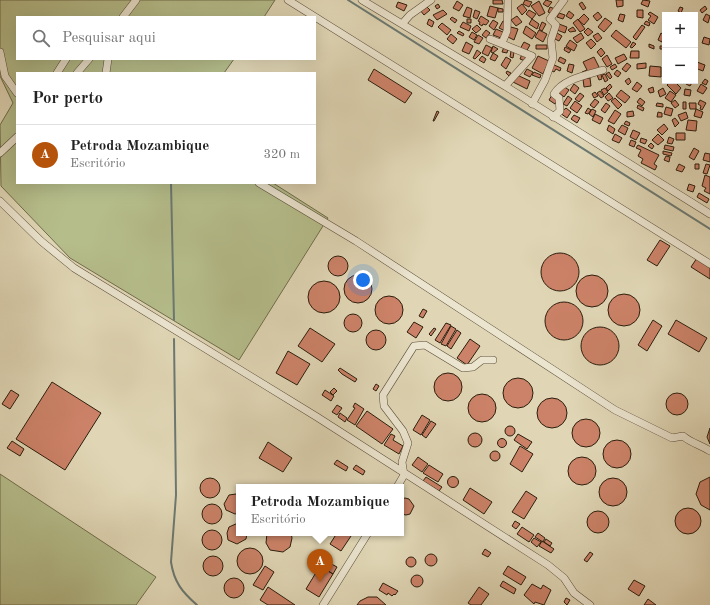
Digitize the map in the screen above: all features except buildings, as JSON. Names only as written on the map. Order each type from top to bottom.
[{"type":"street","points":[[124,16],[136,0]]},
{"type":"street","points":[[288,0],[314,16]]},
{"type":"street","points":[[362,0],[505,86],[710,214]]},
{"type":"street","points":[[402,24],[410,15],[431,0]]},
{"type":"street","points":[[502,43],[507,31],[508,0]]},
{"type":"street","points":[[532,104],[545,80],[553,58],[551,40],[556,25],[550,19],[564,0]]},
{"type":"street","points":[[316,18],[710,264]]},
{"type":"street","points":[[490,39],[532,56],[505,86]]},
{"type":"street","points":[[0,52],[5,76],[16,92]]},
{"type":"street","points":[[78,72],[88,60]]},
{"type":"street","points":[[106,72],[108,60]]},
{"type":"street","points":[[553,117],[560,111],[560,98],[554,94],[558,87],[603,70]]},
{"type":"street","points":[[545,80],[558,87]]},
{"type":"street","points":[[0,153],[16,138]]},
{"type":"street","points":[[261,184],[356,241],[615,410],[666,436],[672,438],[683,436],[690,442],[698,444],[710,451]]},
{"type":"street","points":[[0,201],[41,241],[74,268],[310,413],[404,475],[548,565],[564,578],[574,593],[590,605]]},
{"type":"street","points":[[399,484],[404,475],[402,462],[408,443],[403,431],[384,406],[383,395],[414,346],[425,345],[462,368],[473,367],[482,360],[493,360]]},
{"type":"street","points":[[323,605],[366,536]]},
{"type":"green space","points":[[0,0],[275,0],[265,16],[16,16],[16,60],[233,60],[225,72],[16,72],[16,184],[275,184],[328,218],[239,360],[70,258],[1,186],[0,125],[13,103],[0,76]]},
{"type":"green space","points":[[0,474],[156,577],[136,605],[0,605]]},
{"type":"waterway","points":[[348,0],[710,229]]},
{"type":"waterway","points":[[171,184],[174,320]]},
{"type":"waterway","points":[[174,339],[176,495],[171,562],[174,575],[180,586],[187,596],[197,605]]},
{"type":"place","name":"Petroda Mozambique","points":[[320,582]]}]
